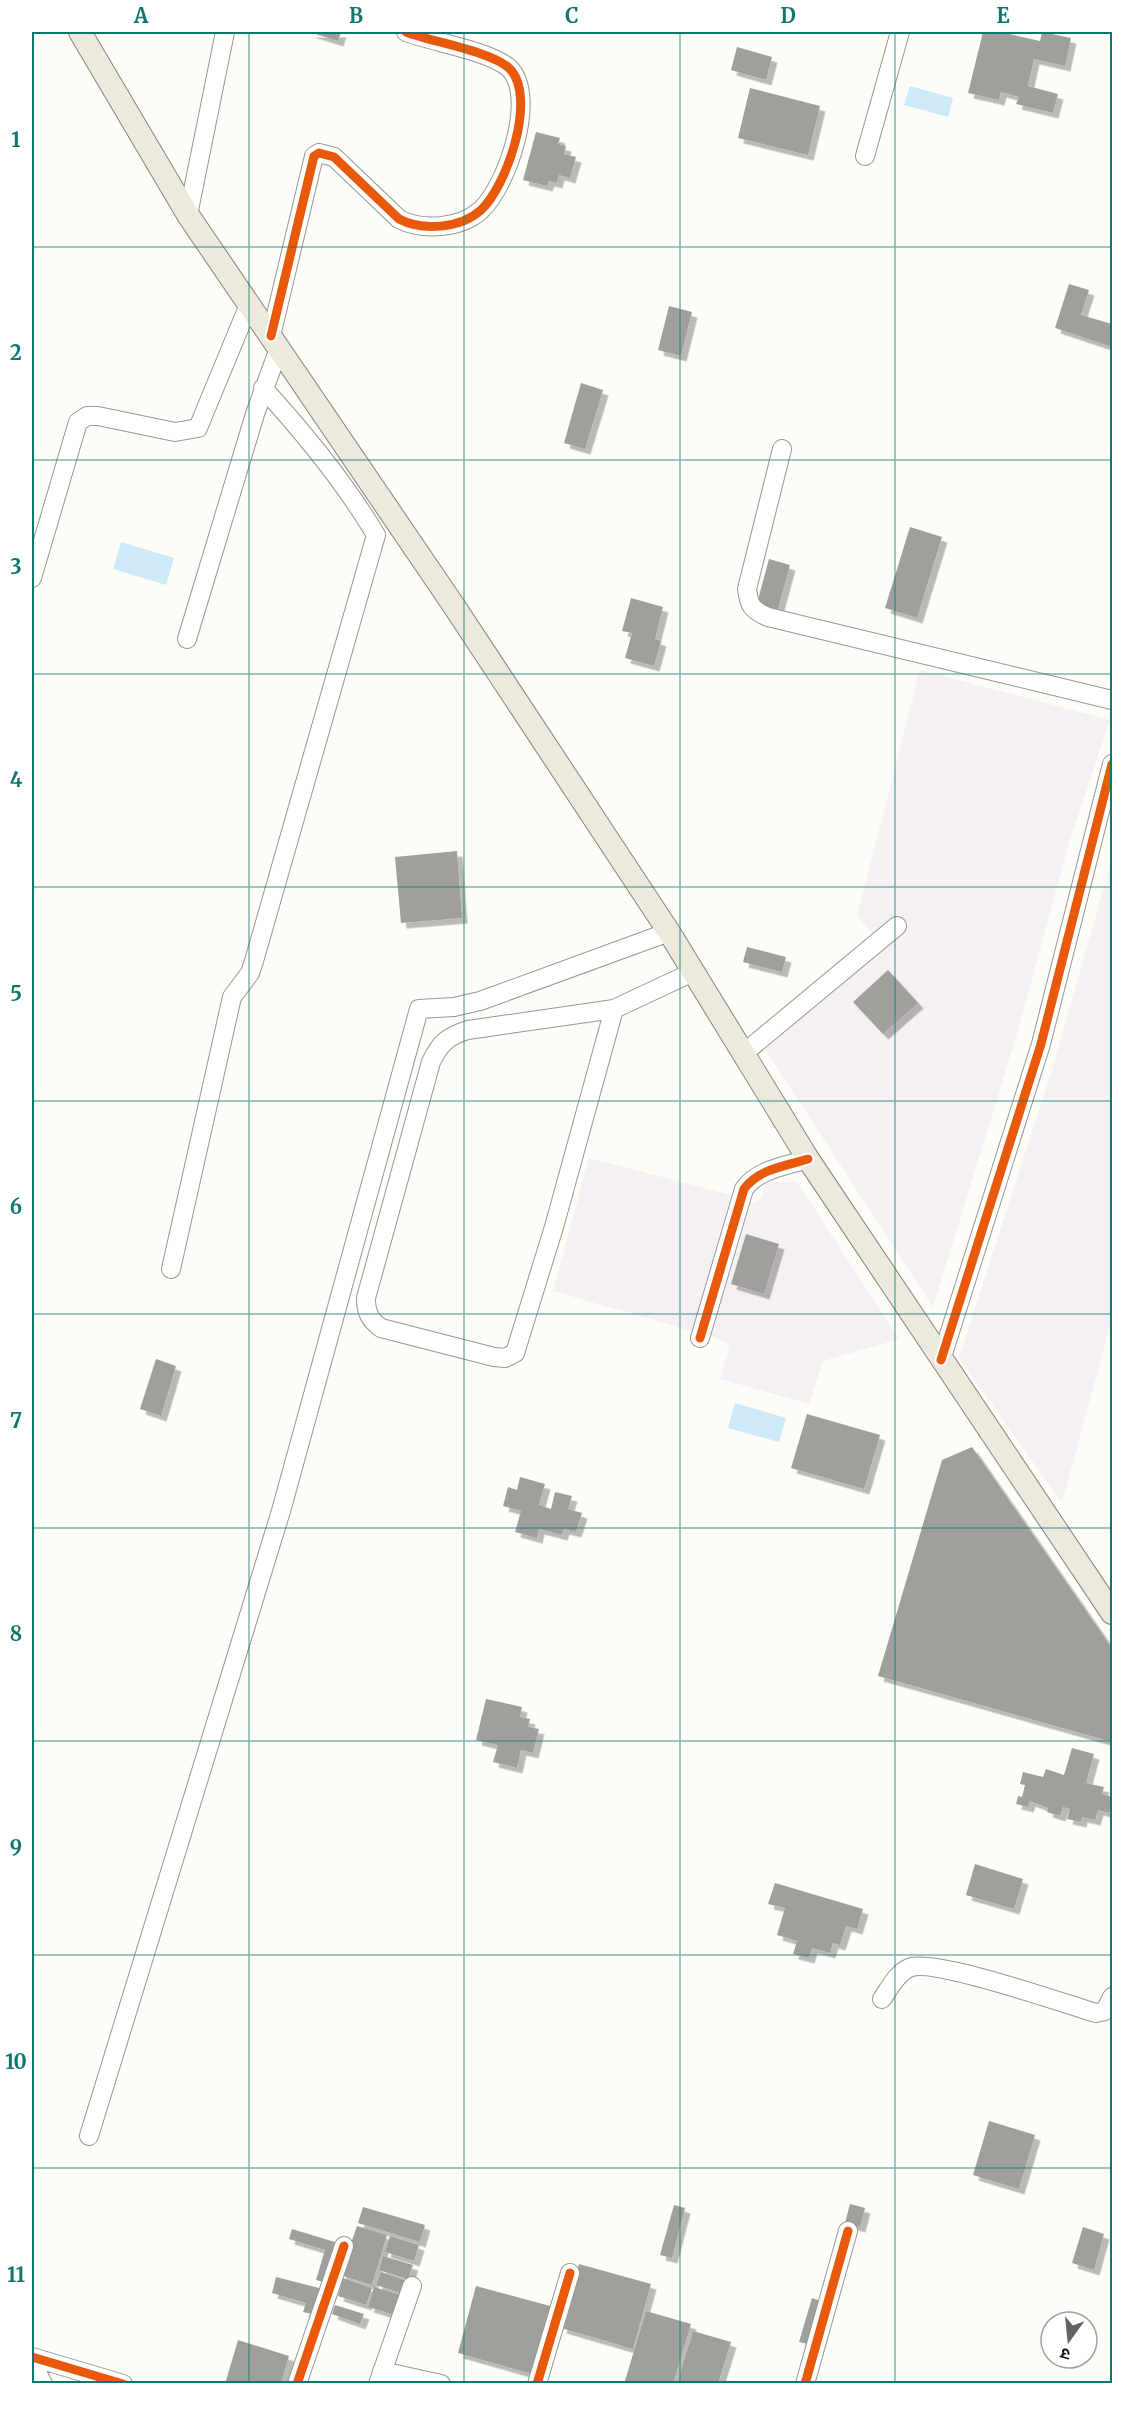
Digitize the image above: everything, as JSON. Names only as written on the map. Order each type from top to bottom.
[{"type":"main road","points":[[80,32],[188,215],[248,307],[454,606],[669,932],[808,1159],[1113,1613]]},
{"type":"street","points":[[188,215],[225,32]]},
{"type":"street","points":[[187,639],[275,344],[314,156],[319,153],[334,157],[399,219],[412,226],[438,226],[471,217],[480,211],[499,184],[520,122],[522,99],[516,78],[508,68],[495,60],[406,32]]},
{"type":"street","points":[[865,156],[900,32]]},
{"type":"street","points":[[32,578],[78,422],[87,416],[98,416],[175,432],[198,428],[248,307]]},
{"type":"street","points":[[171,1269],[232,997],[250,973],[376,535],[362,510],[311,440],[263,388]]},
{"type":"street","points":[[782,449],[747,589],[748,604],[755,611],[768,618],[1113,700]]},
{"type":"street","points":[[941,1360],[1041,1044],[1113,764]]},
{"type":"street","points":[[744,1053],[897,927]]},
{"type":"street","points":[[89,2136],[281,1511],[419,1009],[442,1008],[480,1001],[669,932]]},
{"type":"street","points":[[614,1009],[554,1227],[515,1353],[505,1358],[494,1357],[381,1328],[371,1320],[366,1310],[366,1298],[431,1062],[438,1046],[451,1035],[468,1030],[614,1009],[693,972]]},
{"type":"street","points":[[700,1338],[744,1189],[752,1179],[763,1173],[808,1159]]},
{"type":"street","points":[[882,2000],[899,1976],[907,1969],[918,1965],[961,1974],[1096,2013],[1105,2011],[1113,1997]]},
{"type":"street","points":[[805,2384],[848,2231]]},
{"type":"street","points":[[297,2384],[344,2246]]},
{"type":"street","points":[[537,2384],[570,2273]]},
{"type":"street","points":[[412,2286],[380,2377],[441,2384]]},
{"type":"street","points":[[32,2357],[123,2384]]},
{"type":"street","points":[[32,2363],[43,2384]]},
{"type":"shaded area","points":[[920,670],[1110,720],[1069,843],[1017,1034],[933,1307],[765,1049],[875,957],[874,935],[857,916]]},
{"type":"shaded area","points":[[1112,859],[1112,1318],[1062,1503],[959,1358],[1052,1070]]},
{"type":"shaded area","points":[[589,1158],[731,1195],[692,1331],[553,1291]]},
{"type":"shaded area","points":[[765,1182],[797,1182],[899,1339],[823,1361],[809,1404],[720,1379],[730,1345],[711,1336],[751,1204],[762,1198]]},
{"type":"water","points":[[910,86],[953,98],[948,117],[904,105]]},
{"type":"water","points":[[121,542],[174,558],[166,585],[113,569]]},
{"type":"water","points":[[735,1403],[786,1418],[779,1442],[728,1428]]},
{"type":"building","points":[[309,32],[341,32],[338,41]]},
{"type":"building","points":[[983,32],[1010,32],[1009,34],[1040,41],[1042,32],[1071,38],[1065,66],[1034,59],[1028,86],[1058,94],[1053,113],[1016,104],[1019,97],[1001,92],[999,100],[968,93]]},
{"type":"building","points":[[737,47],[772,57],[766,80],[731,70]]},
{"type":"building","points":[[750,88],[820,106],[808,155],[738,138]]},
{"type":"building","points":[[536,132],[560,138],[558,144],[566,146],[564,154],[576,157],[570,178],[559,175],[557,183],[549,181],[547,186],[523,180]]},
{"type":"building","points":[[1069,284],[1089,290],[1081,315],[1112,324],[1112,347],[1055,328]]},
{"type":"building","points":[[669,306],[692,312],[681,356],[658,350]]},
{"type":"building","points":[[581,383],[603,390],[585,449],[564,443]]},
{"type":"building","points":[[910,527],[942,537],[917,618],[885,608]]},
{"type":"building","points":[[769,559],[790,565],[777,613],[756,607]]},
{"type":"building","points":[[631,598],[663,607],[655,639],[661,641],[654,666],[625,658],[632,633],[622,631]]},
{"type":"building","points":[[457,851],[462,918],[401,923],[395,857]]},
{"type":"building","points":[[747,947],[786,957],[782,972],[743,962]]},
{"type":"building","points":[[888,970],[918,1003],[883,1034],[853,1002]]},
{"type":"building","points":[[746,1234],[779,1244],[764,1294],[731,1284]]},
{"type":"building","points":[[156,1359],[176,1366],[161,1416],[140,1409]]},
{"type":"building","points":[[807,1414],[880,1435],[864,1489],[791,1468]]},
{"type":"building","points":[[972,1447],[1112,1648],[1112,1742],[878,1676],[942,1460]]},
{"type":"building","points":[[520,1477],[545,1484],[539,1505],[551,1509],[555,1492],[572,1496],[568,1509],[582,1513],[576,1532],[564,1529],[562,1535],[539,1529],[537,1538],[515,1532],[521,1511],[503,1506],[508,1487],[517,1490]]},
{"type":"building","points":[[486,1699],[522,1707],[520,1717],[530,1719],[528,1727],[539,1729],[533,1753],[521,1750],[517,1768],[493,1762],[498,1745],[476,1740]]},
{"type":"building","points":[[1072,1748],[1094,1754],[1086,1783],[1104,1787],[1102,1794],[1112,1797],[1109,1813],[1098,1810],[1095,1820],[1082,1817],[1081,1822],[1067,1819],[1070,1809],[1063,1807],[1060,1816],[1047,1812],[1048,1808],[1030,1801],[1028,1807],[1016,1804],[1018,1796],[1022,1797],[1025,1785],[1020,1784],[1023,1772],[1043,1777],[1046,1769],[1064,1775]]},
{"type":"building","points":[[975,1864],[1023,1879],[1014,1909],[966,1895]]},
{"type":"building","points":[[775,1883],[863,1909],[857,1929],[846,1926],[840,1945],[833,1943],[830,1953],[812,1948],[809,1958],[793,1954],[797,1941],[777,1935],[785,1908],[768,1904]]},
{"type":"building","points":[[989,2121],[1035,2135],[1019,2189],[973,2175]]},
{"type":"building","points":[[850,2204],[865,2208],[860,2227],[845,2223]]},
{"type":"building","points":[[674,2205],[685,2208],[672,2258],[660,2255]]},
{"type":"building","points":[[363,2207],[425,2225],[420,2242],[358,2223]]},
{"type":"building","points":[[357,2226],[387,2235],[372,2285],[340,2275]]},
{"type":"building","points":[[1083,2227],[1104,2234],[1094,2270],[1072,2263]]},
{"type":"building","points":[[292,2229],[338,2243],[327,2283],[316,2280],[325,2250],[289,2239]]},
{"type":"building","points":[[390,2236],[419,2245],[414,2261],[385,2252]]},
{"type":"building","points":[[383,2256],[413,2265],[408,2279],[379,2270]]},
{"type":"building","points":[[579,2264],[651,2284],[633,2349],[561,2328]]},
{"type":"building","points":[[381,2272],[407,2281],[403,2294],[376,2285]]},
{"type":"building","points":[[276,2277],[327,2290],[319,2316],[303,2312],[306,2303],[272,2293]]},
{"type":"building","points":[[343,2278],[372,2288],[366,2305],[338,2296]]},
{"type":"building","points":[[476,2286],[554,2307],[535,2375],[458,2353]]},
{"type":"building","points":[[374,2287],[404,2296],[398,2316],[368,2307]]},
{"type":"building","points":[[812,2298],[821,2301],[808,2344],[799,2342]]},
{"type":"building","points":[[335,2305],[364,2314],[360,2324],[332,2314]]},
{"type":"building","points":[[646,2311],[691,2324],[673,2384],[624,2384]]},
{"type":"building","points":[[693,2331],[731,2342],[718,2384],[677,2384]]},
{"type":"building","points":[[238,2340],[289,2356],[281,2384],[225,2384]]},
{"type":"cycle path","points":[[271,336],[314,156],[319,153],[334,157],[399,219],[408,223],[430,226],[463,221],[481,210],[491,198],[509,162],[516,140],[521,99],[517,81],[509,68],[475,52],[406,32]]},
{"type":"cycle path","points":[[941,1360],[1041,1044],[1112,764]]},
{"type":"cycle path","points":[[700,1338],[744,1189],[750,1182],[765,1173],[808,1159]]},
{"type":"cycle path","points":[[805,2384],[848,2231]]},
{"type":"cycle path","points":[[297,2384],[344,2246]]},
{"type":"cycle path","points":[[537,2384],[570,2273]]},
{"type":"cycle path","points":[[32,2357],[123,2384]]}]
